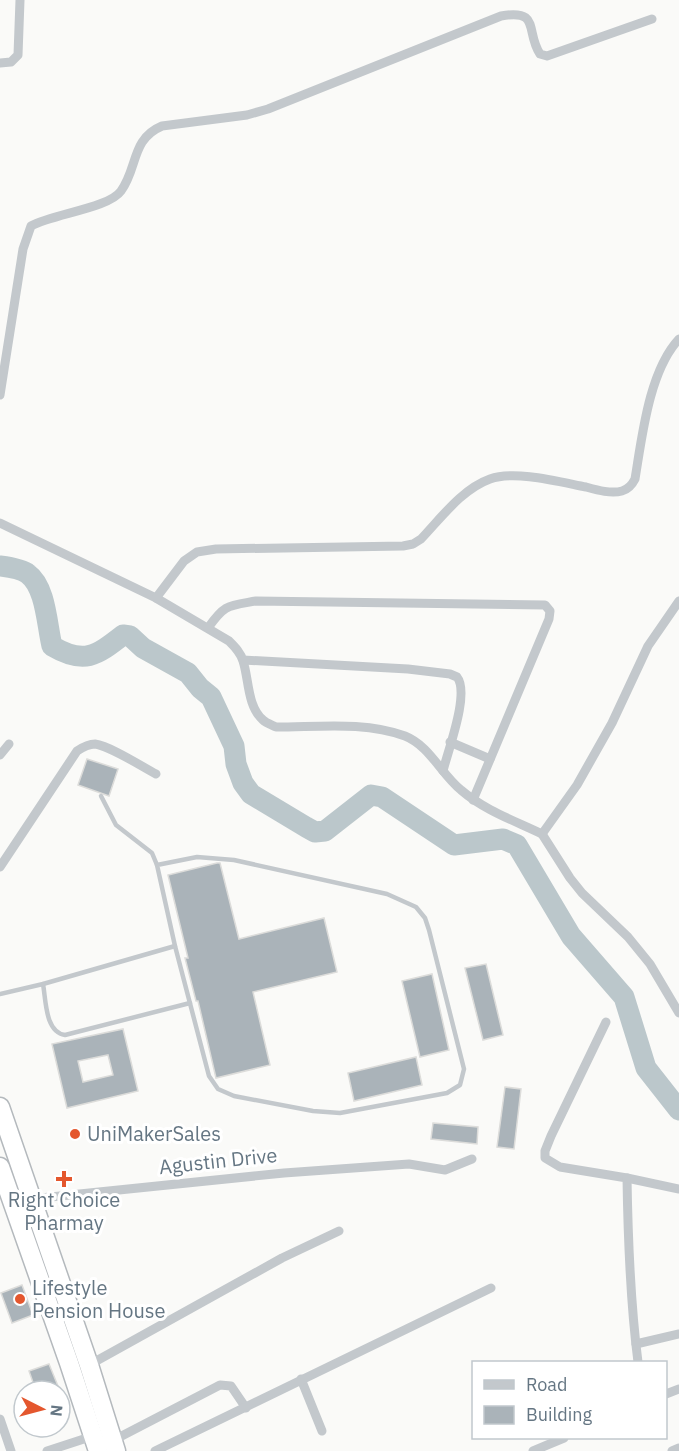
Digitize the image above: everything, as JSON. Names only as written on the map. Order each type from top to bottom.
[{"type":"highway","points":[[0,1107],[89,1365],[105,1445]]},
{"type":"highway","points":[[0,1167],[3,1185],[69,1363],[105,1445]]},
{"type":"street","points":[[0,63],[11,62],[18,55],[20,0]]},
{"type":"street","points":[[0,395],[23,249],[31,226],[44,219],[114,198],[125,183],[138,148],[151,131],[162,126],[247,115],[268,109],[501,16],[516,14],[524,16],[530,23],[540,54],[548,56],[652,19]]},
{"type":"street","points":[[156,598],[184,561],[197,552],[216,549],[413,544],[421,539],[461,498],[492,478],[514,476],[603,491],[625,491],[631,487],[635,479],[650,396],[671,347],[679,339]]},
{"type":"street","points":[[0,523],[156,598],[229,641],[238,650],[243,660],[250,696],[263,721],[276,727],[381,729],[408,737],[431,755],[460,790],[473,800],[542,834],[582,893],[628,937],[650,964],[679,1013]]},
{"type":"street","points":[[208,628],[222,609],[256,601],[545,605],[550,611],[549,620],[473,800]]},
{"type":"street","points":[[542,834],[577,785],[612,723],[648,646],[679,601]]},
{"type":"street","points":[[243,660],[408,669],[450,674],[460,681],[461,702],[443,771]]},
{"type":"street","points":[[450,742],[490,759]]},
{"type":"street","points":[[0,755],[9,744]]},
{"type":"street","points":[[0,867],[77,751],[85,746],[95,744],[106,748],[156,774]]},
{"type":"street","points":[[606,1022],[551,1136],[545,1151],[545,1158],[560,1167],[679,1189]]},
{"type":"street","name":"Agustin Drive","points":[[3,1185],[28,1190],[409,1164],[445,1170],[472,1159]]},
{"type":"street","points":[[627,1178],[628,1262],[631,1312],[638,1361]]},
{"type":"street","points":[[89,1365],[282,1258],[339,1231]]},
{"type":"street","points":[[155,1451],[491,1288]]},
{"type":"street","points":[[636,1344],[679,1334]]},
{"type":"street","points":[[300,1379],[322,1431]]},
{"type":"street","points":[[47,1451],[105,1445],[220,1385],[231,1386],[246,1408]]},
{"type":"street","points":[[0,1419],[11,1451]]},
{"type":"street","points":[[533,1451],[560,1439]]},
{"type":"street","points":[[672,1451],[679,1448]]},
{"type":"lane","points":[[101,796],[116,825],[152,853],[158,865],[209,1076],[218,1089],[234,1096],[313,1111],[340,1113],[447,1093],[460,1084],[464,1069],[429,930],[425,918],[416,908],[387,894],[234,860],[197,857],[158,865]]},
{"type":"lane","points":[[0,994],[176,946]]},
{"type":"lane","points":[[43,984],[50,1023],[60,1034],[65,1035],[190,1003]]},
{"type":"building","points":[[87,759],[118,769],[109,796],[78,785]]},
{"type":"building","points":[[220,863],[239,939],[324,918],[337,972],[253,992],[270,1065],[216,1078],[198,1001],[196,1001],[185,958],[188,958],[168,875]]},
{"type":"building","points":[[486,964],[503,1035],[483,1040],[465,968]]},
{"type":"building","points":[[432,974],[449,1050],[420,1057],[402,981]]},
{"type":"building","points":[[123,1029],[138,1091],[67,1108],[52,1044]],"holes":[[[108,1055],[113,1075],[83,1082],[78,1061]]]},
{"type":"building","points":[[416,1057],[422,1085],[354,1101],[348,1073]]},
{"type":"building","points":[[505,1087],[521,1089],[514,1149],[497,1147]]},
{"type":"building","points":[[433,1123],[478,1127],[477,1144],[431,1139]]},
{"type":"building","points":[[22,1285],[33,1315],[12,1323],[1,1293]]},
{"type":"building","points":[[49,1364],[55,1379],[32,1379],[29,1371]]},
{"type":"waterway","points":[[0,566],[15,568],[28,574],[34,580],[45,607],[52,646],[73,655],[89,656],[123,635],[130,636],[143,648],[188,673],[211,697],[234,746],[236,764],[243,783],[251,794],[315,832],[325,831],[371,795],[382,797],[454,845],[503,839],[517,845],[571,936],[624,997],[646,1068],[679,1110]]},
{"type":"place","name":"UniMakerSales","points":[[75,1134]]},
{"type":"place","name":"Right Choice Pharmay","points":[[64,1179]]},
{"type":"place","name":"Lifestyle Pension House","points":[[20,1299]]}]
